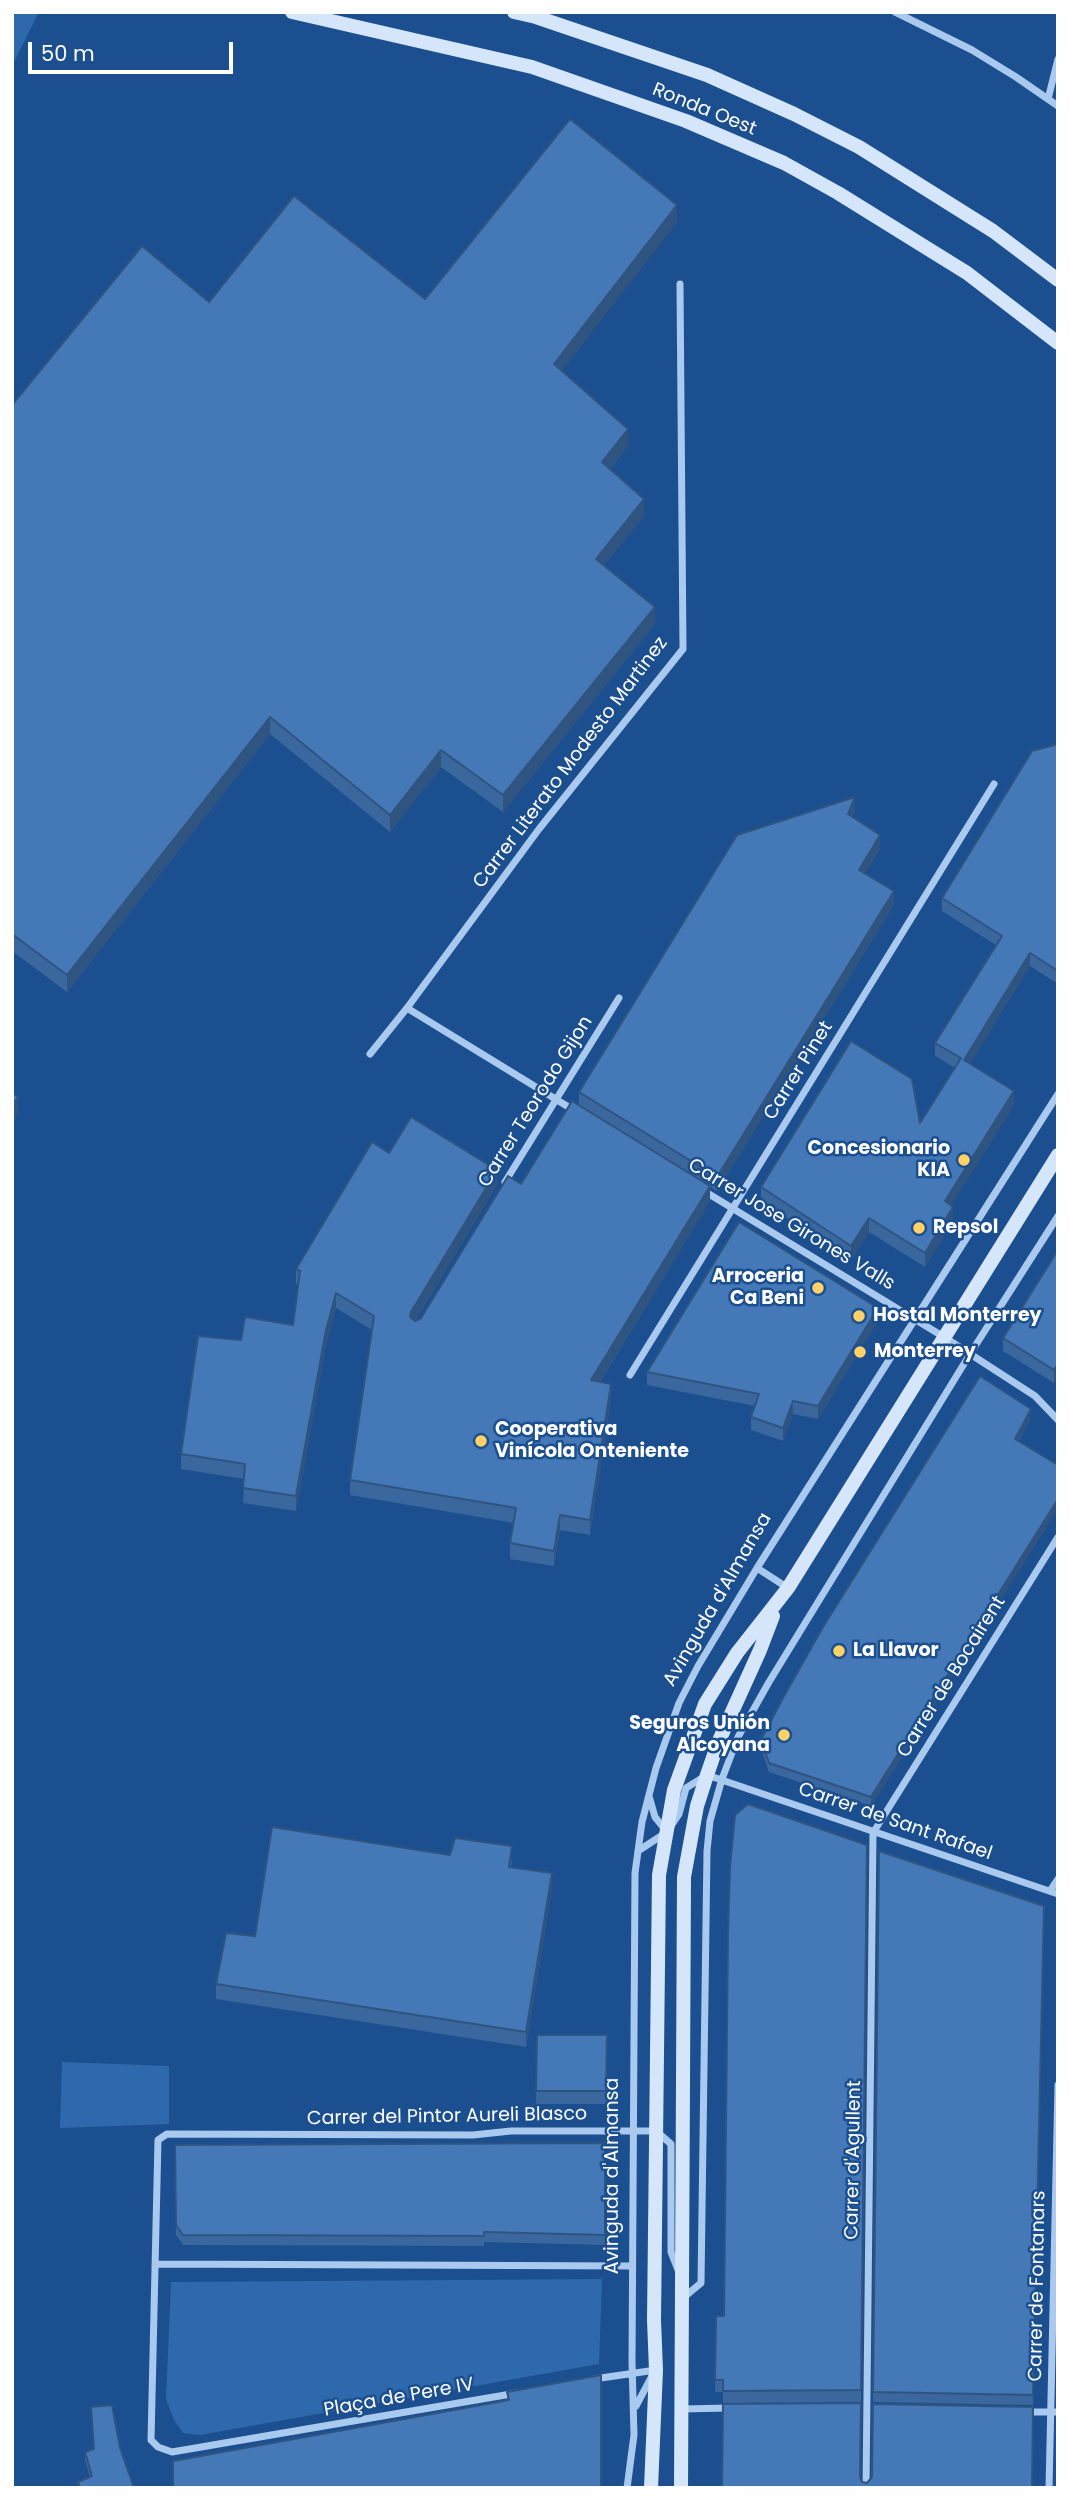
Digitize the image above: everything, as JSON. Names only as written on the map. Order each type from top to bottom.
[{"type":"street","name":"Ronda Oest","points":[[292,12],[531,67],[686,121],[784,163],[838,193],[967,273],[1058,343]]},
{"type":"street","name":"Ronda Oest","points":[[514,12],[707,75],[794,114],[881,162],[993,232],[1058,280]]},
{"type":"street","points":[[895,12],[972,50],[1058,106]]},
{"type":"street","points":[[1048,99],[1058,59]]},
{"type":"street","name":"Carrer Literato Modesto Martinez","points":[[370,1054],[539,829],[683,649],[680,284]]},
{"type":"street","name":"Carrer Pinet","points":[[630,1375],[994,785]]},
{"type":"street","name":"Carrer Teorodo Gijon","points":[[500,1191],[619,998]]},
{"type":"street","points":[[407,1008],[579,1113]]},
{"type":"street","name":"Avinguda d'Almansa","points":[[627,2488],[633,2455],[635,2407],[632,2373],[632,2131],[635,1873],[656,1768],[679,1703],[698,1666],[757,1568],[1058,1094]]},
{"type":"street","points":[[651,2488],[656,2370],[654,2320],[659,1875],[674,1790],[705,1704],[737,1653],[788,1588],[1058,1155]]},
{"type":"street","name":"Carrer Jose Girones Valls","points":[[697,1187],[944,1336],[1035,1396],[1058,1420]]},
{"type":"street","points":[[681,2299],[701,2283],[706,1851],[710,1821],[722,1779],[737,1737],[769,1682],[1058,1216]]},
{"type":"street","name":"Carrer de Bocairent","points":[[873,1833],[1058,1537]]},
{"type":"street","points":[[757,1568],[788,1588]]},
{"type":"street","points":[[681,2488],[684,1877],[697,1806],[707,1775],[778,1602]]},
{"type":"street","points":[[638,1851],[667,1832],[679,1814],[686,1788],[707,1775]]},
{"type":"street","name":"Carrer de Sant Rafael","points":[[707,1775],[1054,1893]]},
{"type":"street","points":[[649,1796],[655,1817],[667,1832]]},
{"type":"street","name":"Carrer d'Agullent","points":[[866,2488],[873,1833]]},
{"type":"street","points":[[1054,1893],[1058,1879]]},
{"type":"street","name":"Carrer de Fontanars","points":[[1049,2488],[1054,2412],[1058,2085]]},
{"type":"street","points":[[656,2130],[671,2144],[671,2252],[681,2278]]},
{"type":"street","name":"Carrer del Pintor Aureli Blasco","points":[[155,2264],[157,2147],[158,2140],[167,2134],[473,2135],[511,2131],[656,2130]]},
{"type":"street","points":[[155,2264],[632,2266]]},
{"type":"street","name":"Plaça de Pere IV","points":[[155,2264],[151,2440],[158,2447],[172,2452],[524,2391]]},
{"type":"street","points":[[592,2379],[656,2370]]},
{"type":"street","name":"Avinguda d'Almansa","points":[[635,2407],[656,2370]]},
{"type":"street","points":[[681,2409],[734,2408]]},
{"type":"street","points":[[854,2408],[881,2408]]},
{"type":"street","points":[[1012,2411],[1054,2412]]},
{"type":"shaded area","points":[[12,12],[39,12],[12,66]]},
{"type":"shaded area","points":[[62,2062],[169,2066],[169,2124],[60,2128]]},
{"type":"shaded area","points":[[602,2279],[599,2364],[200,2435],[183,2433],[174,2420],[166,2399],[171,2282]]},
{"type":"building","points":[[570,119],[677,205],[554,364],[628,429],[602,462],[644,499],[596,559],[655,607],[503,795],[441,750],[390,815],[270,717],[67,975],[12,934],[12,405],[142,246],[209,302],[294,196],[425,299]]},
{"type":"building","points":[[1058,744],[1058,971],[1030,953],[964,1060],[1014,1091],[945,1201],[953,1207],[925,1253],[869,1218],[851,1246],[761,1187],[851,1041],[912,1079],[920,1123],[961,1058],[935,1043],[1002,936],[942,898],[1032,751]]},
{"type":"building","points":[[855,797],[848,814],[880,835],[859,870],[894,891],[717,1177],[579,1092],[737,835]]},
{"type":"building","points":[[12,1093],[18,1097],[12,1105]]},
{"type":"building","points":[[572,1101],[710,1186],[591,1380],[611,1384],[590,1520],[560,1515],[554,1551],[510,1543],[516,1508],[350,1480],[374,1316],[336,1293],[326,1330],[296,1496],[243,1488],[245,1464],[181,1454],[198,1336],[241,1340],[245,1317],[293,1325],[300,1271],[296,1269],[372,1142],[389,1153],[411,1117],[497,1170],[411,1312],[410,1317],[415,1321],[421,1318],[508,1176],[521,1184]]},
{"type":"building","points":[[739,1222],[878,1308],[818,1406],[793,1401],[783,1428],[751,1417],[759,1394],[647,1372]]},
{"type":"building","points":[[1058,1250],[1058,1364],[1054,1370],[1003,1338]]},
{"type":"building","points":[[980,1376],[1031,1409],[1015,1439],[1058,1465],[1058,1499],[871,1797],[769,1763],[761,1740],[783,1698],[823,1627]]},
{"type":"building","points":[[748,1804],[867,1845],[861,2390],[723,2391],[723,2380],[715,2380],[716,2316],[724,2316],[730,1867],[735,1815]]},
{"type":"building","points":[[272,1827],[450,1855],[455,1838],[512,1846],[509,1867],[552,1873],[526,2032],[216,1984],[226,1933],[255,1936]]},
{"type":"building","points":[[879,1851],[1044,1906],[1033,2395],[873,2392]]},
{"type":"building","points":[[537,2035],[607,2035],[606,2091],[536,2091]]},
{"type":"building","points":[[605,2143],[605,2235],[484,2232],[484,2236],[183,2235],[176,2225],[175,2145]]},
{"type":"building","points":[[601,2375],[601,2488],[173,2488],[173,2461],[509,2400],[507,2392]]},
{"type":"building","points":[[861,2403],[860,2477],[862,2482],[867,2483],[872,2477],[873,2404],[1033,2407],[1032,2488],[722,2488],[723,2404]]},
{"type":"building","points":[[112,2405],[120,2448],[134,2488],[80,2488],[78,2482],[92,2476],[85,2452],[94,2449],[91,2407]]},
{"type":"place","name":"Concesionario KIA","points":[[964,1160]]},
{"type":"place","name":"Repsol","points":[[919,1228]]},
{"type":"place","name":"Arroceria Ca Beni","points":[[818,1288]]},
{"type":"place","name":"Hostal Monterrey","points":[[859,1316]]},
{"type":"place","name":"Monterrey","points":[[860,1352]]},
{"type":"place","name":"Cooperativa Vinícola Onteniente","points":[[481,1441]]},
{"type":"place","name":"La Llavor","points":[[839,1651]]},
{"type":"place","name":"Seguros Unión Alcoyana","points":[[784,1735]]}]
